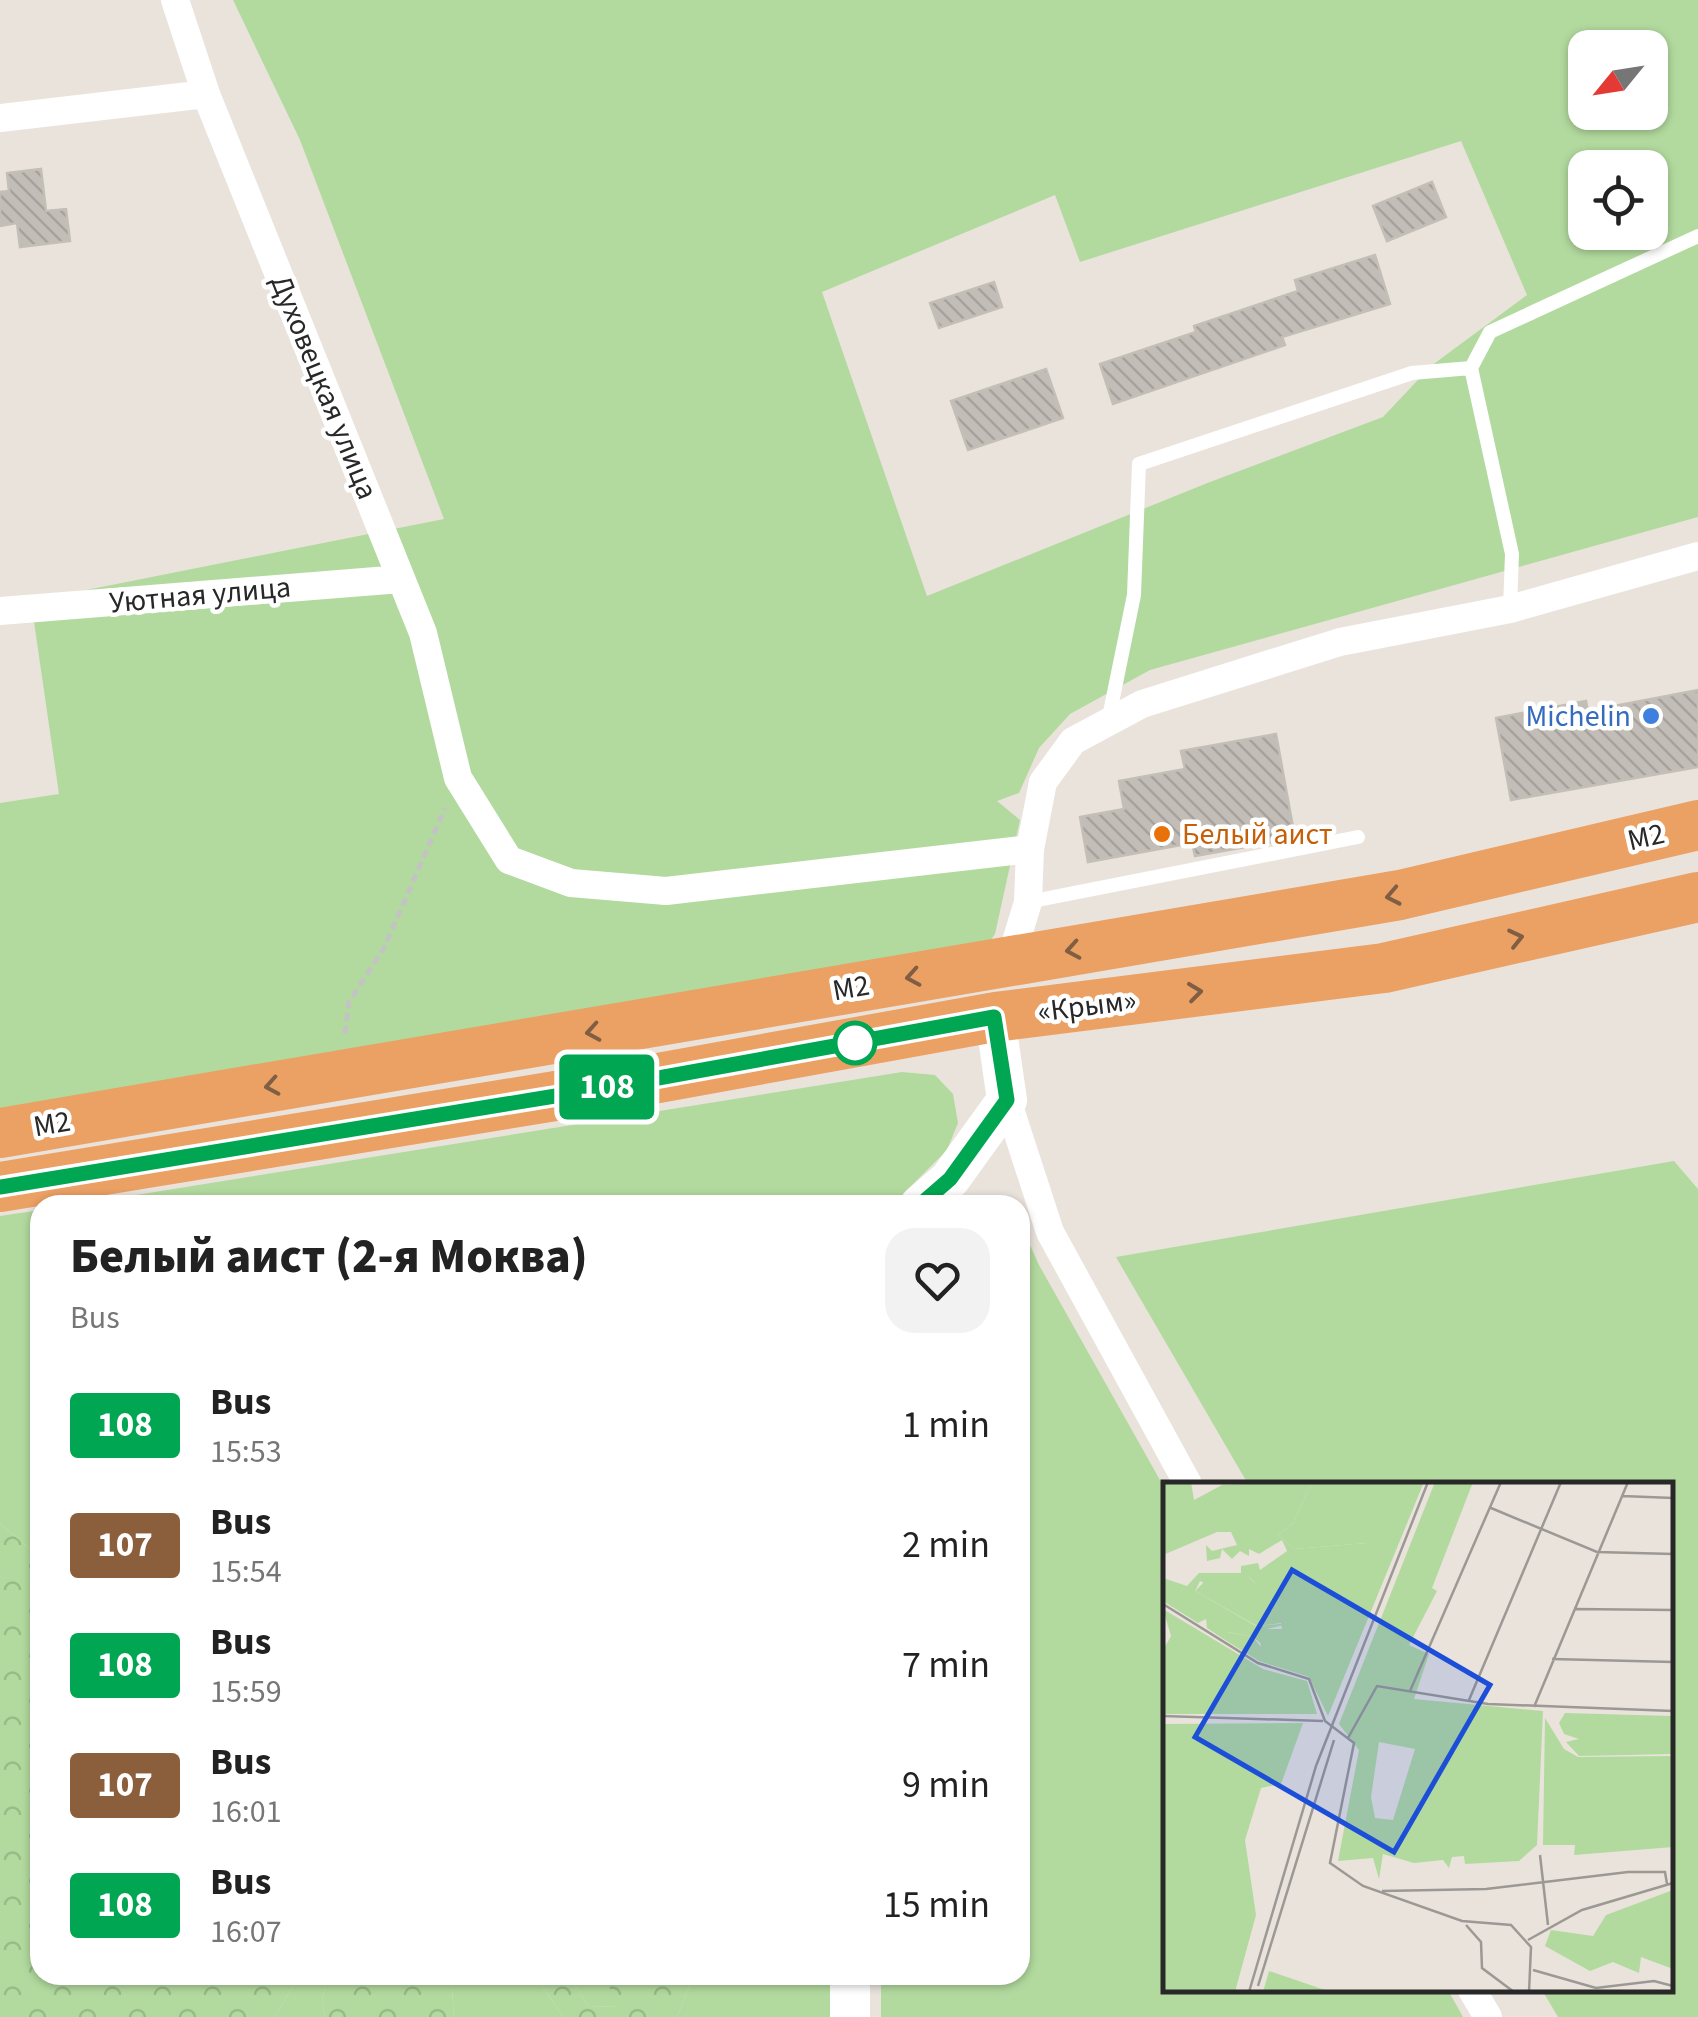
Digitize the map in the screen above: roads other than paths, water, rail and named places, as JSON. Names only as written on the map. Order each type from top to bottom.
[{"type":"highway","name":"М2","points":[[0,1133],[1400,895],[1698,825]]},
{"type":"highway","name":"«Крым»","points":[[0,1187],[592,1090],[994,1017],[1384,968],[1698,897]]},
{"type":"street","name":"Духовецкая улица","points":[[175,0],[206,94],[423,633],[458,778],[510,860],[571,883],[666,891],[1030,849]]},
{"type":"street","points":[[0,118],[206,94]]},
{"type":"street","points":[[1187,1482],[1050,1232],[1007,1100],[994,1017],[1028,902],[1030,849],[1043,782],[1073,740],[1142,704],[1340,642],[1510,609],[1698,556]]},
{"type":"street","name":"Уютная улица","points":[[0,612],[401,579]]},
{"type":"street","points":[[932,1195],[950,1179],[1007,1100]]},
{"type":"street","points":[[850,1985],[850,2017]]},
{"type":"street","points":[[1473,1992],[1488,2017]]},
{"type":"lane","points":[[1510,609],[1512,554],[1470,368],[1490,332],[1698,236]]},
{"type":"lane","points":[[1108,722],[1134,595],[1139,464],[1412,373],[1470,368]]},
{"type":"lane","points":[[1028,902],[1358,836]]},
{"type":"place","name":"Michelin","points":[[1651,716]]},
{"type":"place","name":"Белый аист","points":[[1162,834]]}]
